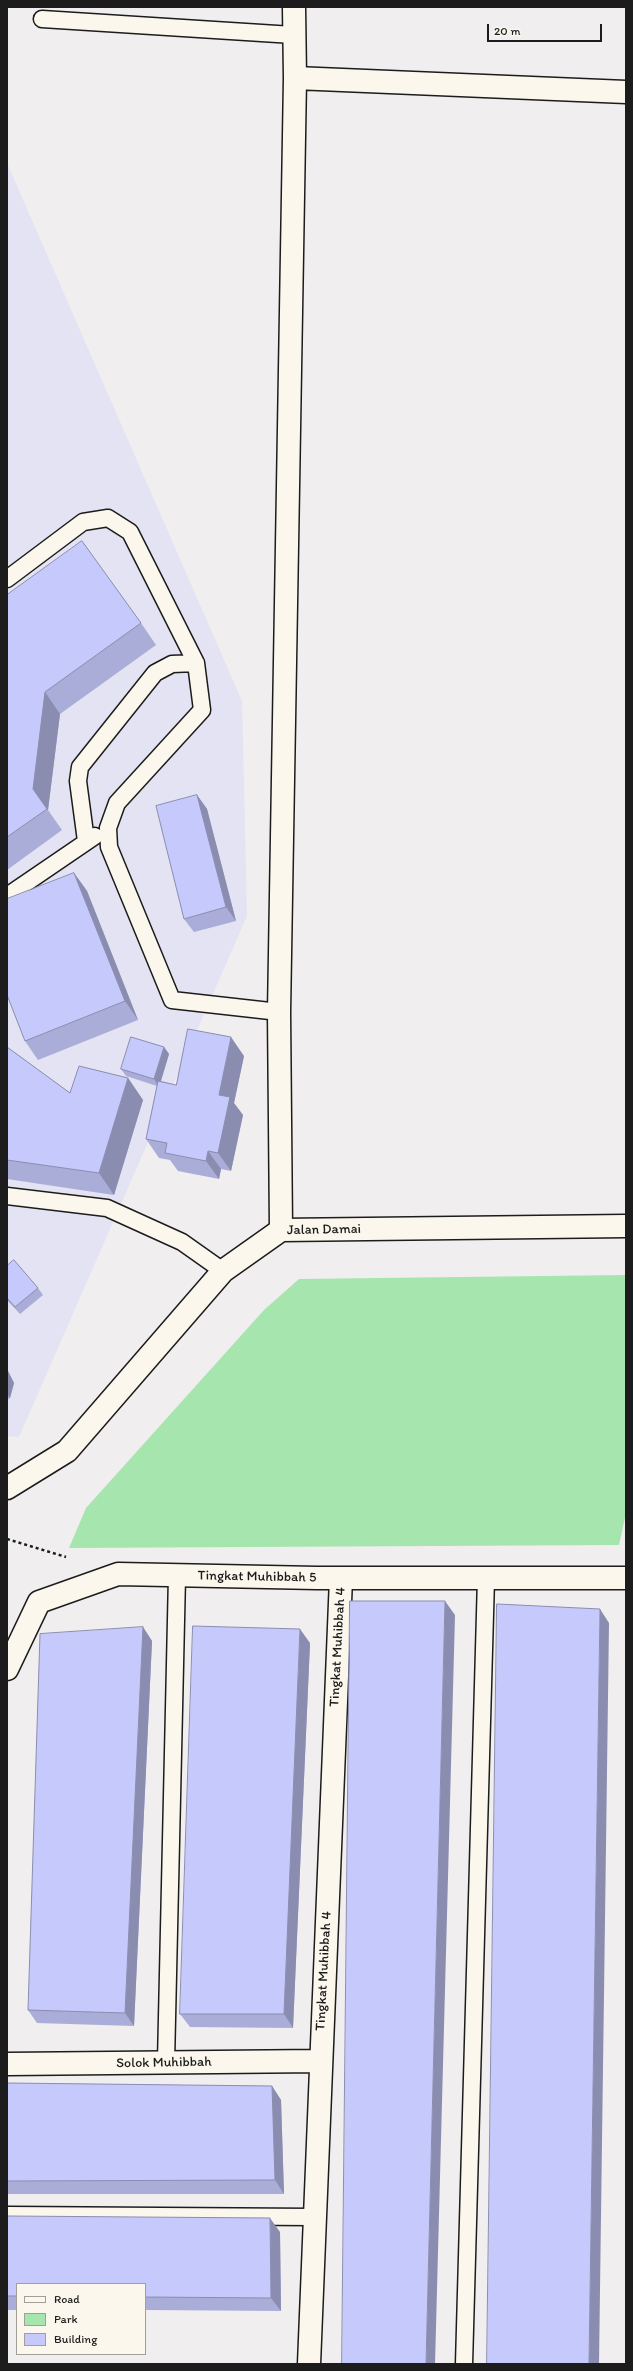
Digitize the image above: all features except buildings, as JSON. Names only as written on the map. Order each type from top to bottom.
[{"type":"street","points":[[281,1230],[279,1012],[295,78],[293,35],[294,7]]},
{"type":"street","points":[[295,78],[626,92]]},
{"type":"street","name":"Jalan Damai","points":[[7,1488],[67,1451],[223,1271],[281,1230],[626,1226]]},
{"type":"street","name":"Tingkat Muhibbah 5","points":[[7,1669],[39,1602],[118,1574],[341,1578],[626,1578]]},
{"type":"street","name":"Tingkat Muhibbah 4","points":[[309,2364],[320,2061],[341,1578]]},
{"type":"street","name":"Solok Muhibbah","points":[[7,2064],[320,2061]]},
{"type":"lane","points":[[42,19],[293,35]]},
{"type":"lane","points":[[7,579],[83,522],[108,518],[130,532],[196,663],[202,710],[117,803],[108,828],[109,847],[172,1000],[279,1012]]},
{"type":"lane","points":[[86,841],[78,781],[80,767],[155,673],[172,664],[196,663]]},
{"type":"lane","points":[[7,896],[86,841],[108,828]]},
{"type":"lane","points":[[7,1196],[107,1208],[182,1242],[223,1271]]},
{"type":"lane","points":[[166,2062],[177,1576]]},
{"type":"lane","points":[[464,2364],[486,1578]]},
{"type":"lane","points":[[7,2215],[314,2217]]},
{"type":"path","points":[[7,1539],[118,1574]]},
{"type":"shaded area","points":[[7,163],[242,701],[247,916],[19,1437],[7,1436]]},
{"type":"green space","points":[[626,1275],[626,1513],[619,1545],[69,1548],[86,1508],[264,1310],[299,1279]]}]
